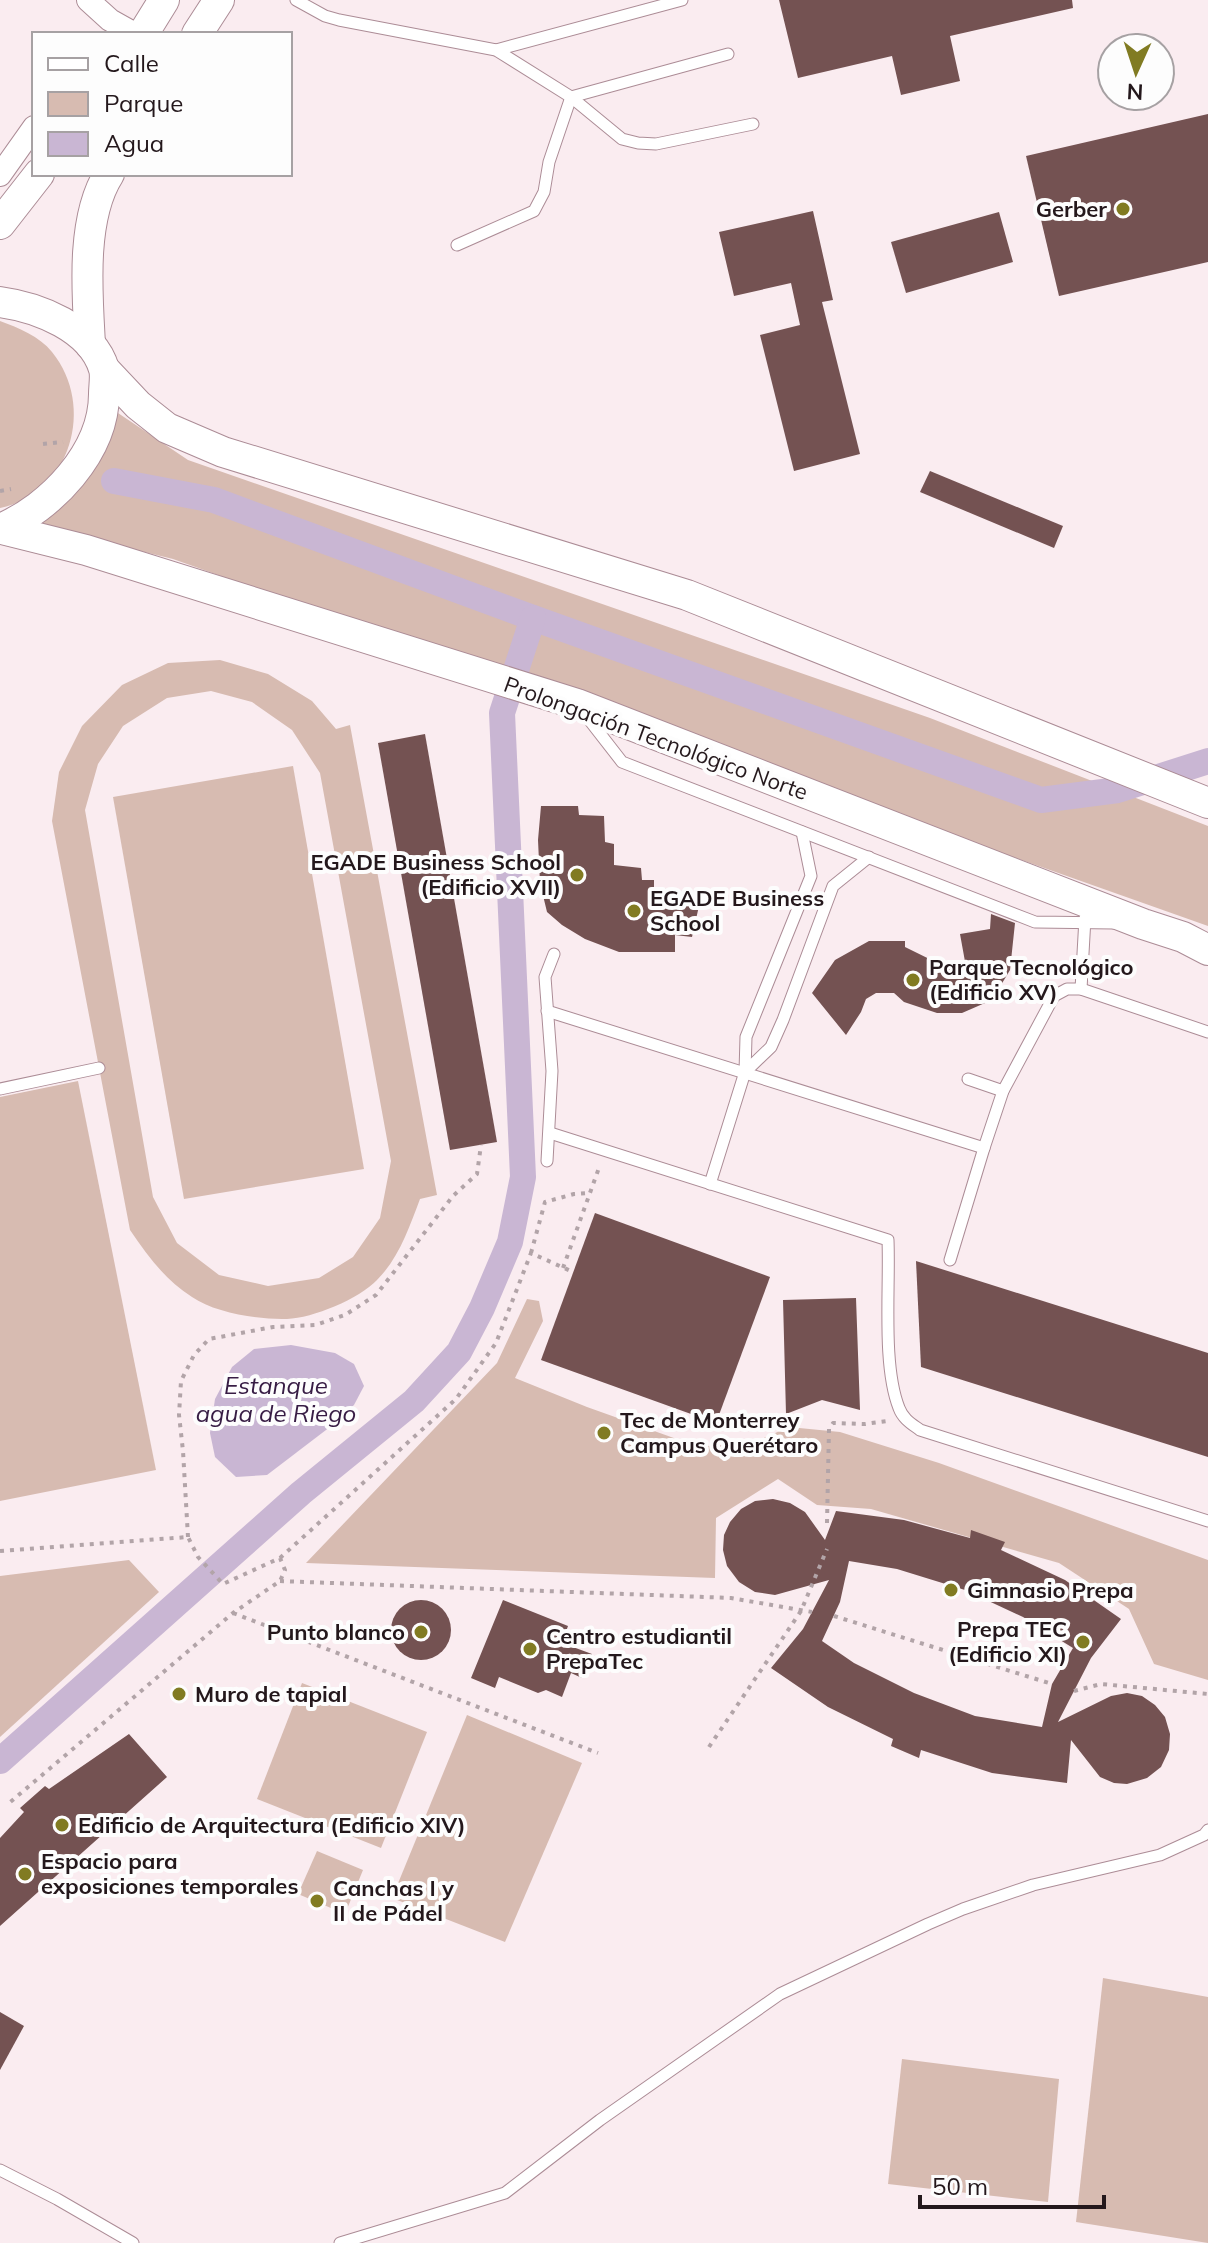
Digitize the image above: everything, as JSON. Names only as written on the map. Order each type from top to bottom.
[{"type":"main road","points":[[144,32],[164,0]]},
{"type":"main road","points":[[198,32],[219,0]]},
{"type":"main road","points":[[0,224],[37,176]]},
{"type":"main road","points":[[90,344],[87,295],[89,242],[100,188],[108,176]]},
{"type":"main road","points":[[0,302],[24,305],[64,322],[90,344],[105,370],[138,405],[167,428],[223,452],[687,595],[1195,798]]},
{"type":"main road","points":[[1,529],[44,504],[88,451],[96,438],[104,409],[105,370]]},
{"type":"main road","name":"Prolongación Tecnológico Norte","points":[[1,529],[86,550],[577,704],[1084,912],[1143,924],[1183,937],[1208,950]]},
{"type":"street","points":[[88,0],[105,27],[126,32]]},
{"type":"street","points":[[0,175],[32,130]]},
{"type":"lane","points":[[296,0],[339,20],[496,50],[571,97],[622,139],[656,144],[753,124]]},
{"type":"lane","points":[[496,50],[682,0]]},
{"type":"lane","points":[[571,97],[728,54]]},
{"type":"lane","points":[[457,245],[534,211],[544,192],[549,162],[571,97]]},
{"type":"lane","points":[[577,704],[622,762],[1035,922],[1084,912],[1081,989]]},
{"type":"lane","points":[[710,1184],[745,1072],[746,1037],[811,876],[802,832]]},
{"type":"lane","points":[[745,1072],[771,1047],[833,886],[869,857]]},
{"type":"lane","points":[[547,1161],[552,1071],[545,977],[554,954]]},
{"type":"lane","points":[[950,1260],[1003,1091],[1054,996],[1067,989],[1081,989],[1208,1032]]},
{"type":"lane","points":[[547,1011],[984,1148]]},
{"type":"lane","points":[[0,1089],[99,1068]]},
{"type":"lane","points":[[968,1079],[1003,1091]]},
{"type":"lane","points":[[550,1133],[888,1240],[890,1367],[899,1408],[905,1419],[920,1430],[1208,1521]]},
{"type":"lane","points":[[340,2243],[505,2193],[600,2120],[780,1994],[963,1909],[1033,1885],[1160,1855],[1204,1835],[1208,1830]]},
{"type":"lane","points":[[0,2170],[133,2243]]},
{"type":"path","points":[[0,491],[11,489]]},
{"type":"path","points":[[481,1145],[477,1174],[453,1196],[376,1295],[345,1315],[315,1325],[273,1327],[209,1339],[194,1355],[181,1381],[179,1415],[188,1537],[198,1557],[223,1584],[280,1558],[456,1399],[496,1343],[531,1253],[545,1202],[590,1193]]},
{"type":"path","points":[[563,1268],[604,1150]]},
{"type":"path","points":[[531,1253],[573,1272]]},
{"type":"path","points":[[827,1523],[829,1429],[833,1423],[865,1424],[905,1419]]},
{"type":"path","points":[[0,1551],[188,1537]]},
{"type":"path","points":[[709,1747],[801,1611],[827,1549]]},
{"type":"path","points":[[0,1810],[233,1613],[280,1581],[285,1570],[280,1558]]},
{"type":"path","points":[[280,1581],[731,1598],[812,1612]]},
{"type":"path","points":[[233,1613],[598,1753]]},
{"type":"path","points":[[834,1616],[1052,1684]]},
{"type":"path","points":[[1074,1691],[1101,1684],[1208,1694]]},
{"type":"green space","points":[[0,321],[35,337],[52,352],[65,374],[72,397],[74,421],[69,445],[59,467],[44,485],[24,499],[0,508]]},
{"type":"green space","points":[[112,409],[188,460],[930,718],[1208,826],[1208,926],[173,559],[26,523]]},
{"type":"green space","points":[[220,660],[268,674],[312,701],[336,729],[350,725],[437,1195],[420,1199],[397,1252],[377,1280],[359,1294],[335,1306],[298,1318],[251,1317],[202,1303],[165,1275],[130,1230],[52,821],[59,772],[82,726],[122,685],[168,663]],"holes":[[[211,691],[252,702],[292,730],[320,773],[391,1161],[380,1218],[353,1257],[319,1278],[268,1286],[219,1275],[177,1243],[153,1197],[85,810],[98,764],[123,726],[167,698]]]},
{"type":"green space","points":[[293,766],[364,1169],[184,1199],[113,797]]},
{"type":"green space","points":[[78,1081],[156,1470],[0,1501],[0,1097]]},
{"type":"green space","points":[[527,1299],[539,1301],[543,1321],[515,1378],[587,1407],[699,1447],[748,1445],[789,1427],[840,1432],[939,1463],[1208,1560],[1208,1680],[1154,1664],[1129,1609],[1059,1563],[871,1509],[817,1505],[778,1479],[716,1518],[715,1578],[306,1563],[497,1363]]},
{"type":"green space","points":[[129,1560],[159,1592],[0,1737],[0,1576]]},
{"type":"green space","points":[[302,1683],[427,1732],[381,1848],[257,1799]]},
{"type":"green space","points":[[467,1715],[582,1763],[505,1942],[392,1898]]},
{"type":"green space","points":[[317,1851],[363,1870],[345,1914],[298,1894]]},
{"type":"green space","points":[[1103,1978],[1208,1997],[1208,2243],[1076,2222]]},
{"type":"green space","points":[[902,2059],[1059,2079],[1048,2202],[888,2184]]},
{"type":"water","name":"Estanque agua de Riego","points":[[291,1345],[335,1353],[354,1364],[364,1386],[354,1405],[267,1475],[236,1477],[215,1457],[210,1433],[215,1399],[232,1367],[254,1349]]},
{"type":"building","points":[[779,0],[1072,0],[1073,8],[950,36],[960,81],[901,95],[892,56],[798,78]]},
{"type":"building","name":"Gerber","points":[[1208,114],[1208,262],[1059,296],[1026,156]]},
{"type":"building","points":[[813,211],[833,300],[822,302],[860,454],[794,471],[760,335],[800,325],[791,283],[734,296],[719,232]]},
{"type":"building","name":"Gerber","points":[[999,212],[1013,262],[906,293],[891,242]]},
{"type":"building","points":[[930,471],[1063,526],[1054,548],[920,492]]},
{"type":"building","points":[[425,734],[497,1142],[450,1150],[378,743]]},
{"type":"building","name":"EGADE Business School (Edificio XVII)","points":[[541,806],[578,806],[579,815],[604,816],[605,842],[614,844],[614,865],[641,868],[642,880],[654,880],[654,888],[668,889],[671,894],[701,897],[692,937],[675,935],[675,952],[619,952],[585,939],[547,912],[540,883],[538,840]]},
{"type":"building","name":"Parque Tecnológico (Edificio XV)","points":[[991,914],[1015,923],[1010,970],[998,990],[985,1003],[962,1013],[937,1013],[904,1002],[894,993],[876,993],[866,999],[846,1035],[812,993],[835,960],[869,941],[905,941],[905,947],[968,978],[960,934],[990,929]]},
{"type":"building","points":[[595,1213],[770,1277],[716,1423],[541,1360]]},
{"type":"building","points":[[916,1261],[1208,1353],[1208,1457],[921,1367]]},
{"type":"building","points":[[856,1298],[860,1410],[822,1400],[786,1414],[783,1300]]},
{"type":"building","name":"Prepa TEC (Edificio XI)","points":[[773,1499],[790,1503],[805,1512],[825,1540],[836,1511],[904,1520],[970,1538],[971,1530],[1005,1542],[1001,1550],[1065,1580],[1121,1619],[1091,1658],[1058,1722],[1111,1696],[1127,1693],[1142,1696],[1165,1717],[1170,1734],[1169,1750],[1161,1767],[1147,1778],[1127,1784],[1114,1783],[1100,1777],[1071,1740],[1067,1783],[992,1773],[921,1750],[919,1758],[891,1746],[893,1739],[828,1707],[771,1668],[803,1629],[829,1580],[775,1595],[755,1592],[739,1582],[727,1566],[723,1550],[724,1535],[741,1509],[755,1501]],"holes":[[[849,1561],[897,1569],[965,1590],[1023,1617],[1073,1648],[1052,1684],[1042,1727],[975,1716],[914,1693],[854,1663],[822,1641],[840,1602]]]},
{"type":"building","name":"Punto blanco","points":[[421,1600],[432,1602],[442,1609],[449,1619],[449,1641],[442,1651],[432,1658],[421,1660],[410,1658],[400,1651],[393,1641],[391,1630],[393,1619],[400,1609],[410,1602]]},
{"type":"building","name":"Centro estudiantil PrepaTec","points":[[503,1600],[568,1626],[562,1643],[592,1654],[582,1678],[571,1673],[562,1697],[546,1690],[538,1693],[499,1677],[495,1688],[471,1678]]},
{"type":"building","name":"Edificio de Arquitectura (Edificio XIV)","points":[[129,1734],[167,1777],[0,1926],[0,1838],[24,1812],[20,1808],[45,1786],[49,1789]]},
{"type":"building","points":[[0,2012],[24,2026],[0,2070]]},
{"type":"waterway","points":[[114,481],[214,500],[1041,800],[1118,790],[1208,761]]},
{"type":"waterway","points":[[0,1761],[301,1493],[414,1401],[459,1352],[482,1308],[510,1242],[523,1177],[502,713],[533,618]]},
{"type":"place","name":"Gerber","points":[[1123,209]]},
{"type":"place","name":"EGADE Business School (Edificio XVII)","points":[[577,875]]},
{"type":"place","name":"EGADE Business School","points":[[634,911]]},
{"type":"place","name":"Parque Tecnológico (Edificio XV)","points":[[913,980]]},
{"type":"place","name":"Tec de Monterrey Campus Querétaro","points":[[604,1433]]},
{"type":"place","name":"Gimnasio Prepa","points":[[951,1590]]},
{"type":"place","name":"Punto blanco","points":[[421,1632]]},
{"type":"place","name":"Prepa TEC (Edificio XI)","points":[[1083,1642]]},
{"type":"place","name":"Centro estudiantil PrepaTec","points":[[530,1649]]},
{"type":"place","name":"Muro de tapial","points":[[179,1694]]},
{"type":"place","name":"Edificio de Arquitectura (Edificio XIV)","points":[[62,1825]]},
{"type":"place","name":"Espacio para exposiciones temporales","points":[[25,1874]]},
{"type":"place","name":"Canchas I y II de Pádel","points":[[317,1901]]}]
